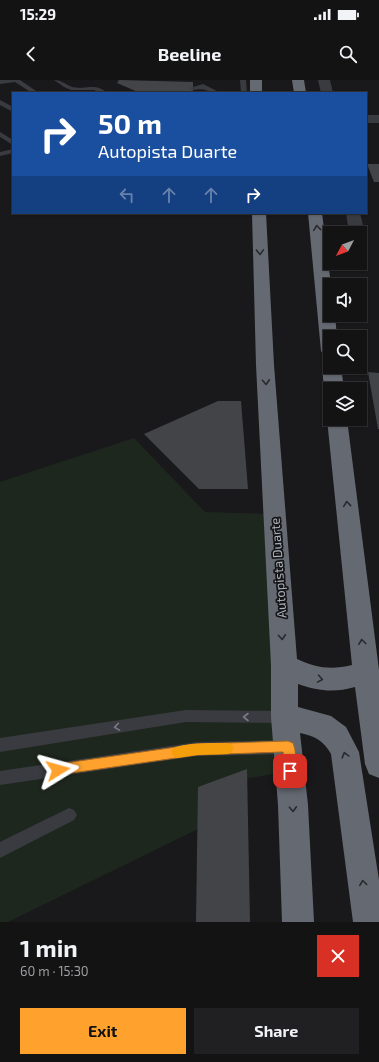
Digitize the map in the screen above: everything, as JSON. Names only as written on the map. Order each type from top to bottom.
[{"type":"highway","points":[[256,80],[256,92]]},
{"type":"highway","points":[[298,80],[300,92]]},
{"type":"highway","name":"Autopista Duarte","points":[[259,214],[265,365],[298,922]]},
{"type":"highway","points":[[315,214],[328,330]]},
{"type":"highway","points":[[338,426],[366,672],[374,699],[379,764]]},
{"type":"highway","points":[[284,666],[306,677],[329,681],[347,679],[366,672]]},
{"type":"highway","points":[[285,717],[321,724],[336,736],[345,752],[369,922]]},
{"type":"street","points":[[324,80],[327,92]]},
{"type":"street","points":[[367,119],[379,119]]},
{"type":"street","points":[[353,214],[356,226]]},
{"type":"lane","points":[[0,82],[16,80],[34,92]]},
{"type":"lane","points":[[57,80],[69,88],[77,89],[92,87],[100,89],[103,92]]},
{"type":"lane","points":[[243,80],[244,92]]},
{"type":"lane","points":[[193,88],[202,83],[216,92]]},
{"type":"lane","points":[[0,102],[12,109]]},
{"type":"lane","points":[[0,134],[12,142]]},
{"type":"lane","points":[[0,154],[12,151]]},
{"type":"lane","points":[[0,745],[186,716],[285,717]]},
{"type":"lane","points":[[0,778],[197,749],[288,747]]},
{"type":"lane","points":[[0,850],[69,815]]},
{"type":"shaded area","points":[[134,438],[205,512],[274,514],[290,771],[199,787],[198,829],[8,922],[0,922],[0,482]]},
{"type":"building","points":[[119,80],[193,82],[193,92],[138,92],[117,83]]},
{"type":"building","points":[[367,164],[379,164],[379,182],[374,182]]},
{"type":"building","points":[[368,372],[379,373],[379,429],[378,429]]},
{"type":"building","points":[[218,401],[241,401],[248,489],[199,489],[144,434]]},
{"type":"building","points":[[247,769],[250,922],[196,922],[198,787]]},
{"type":"slow traffic","points":[[177,752],[197,749],[228,748]]},
{"type":"route","points":[[58,770],[197,749],[288,747],[290,771]]}]
